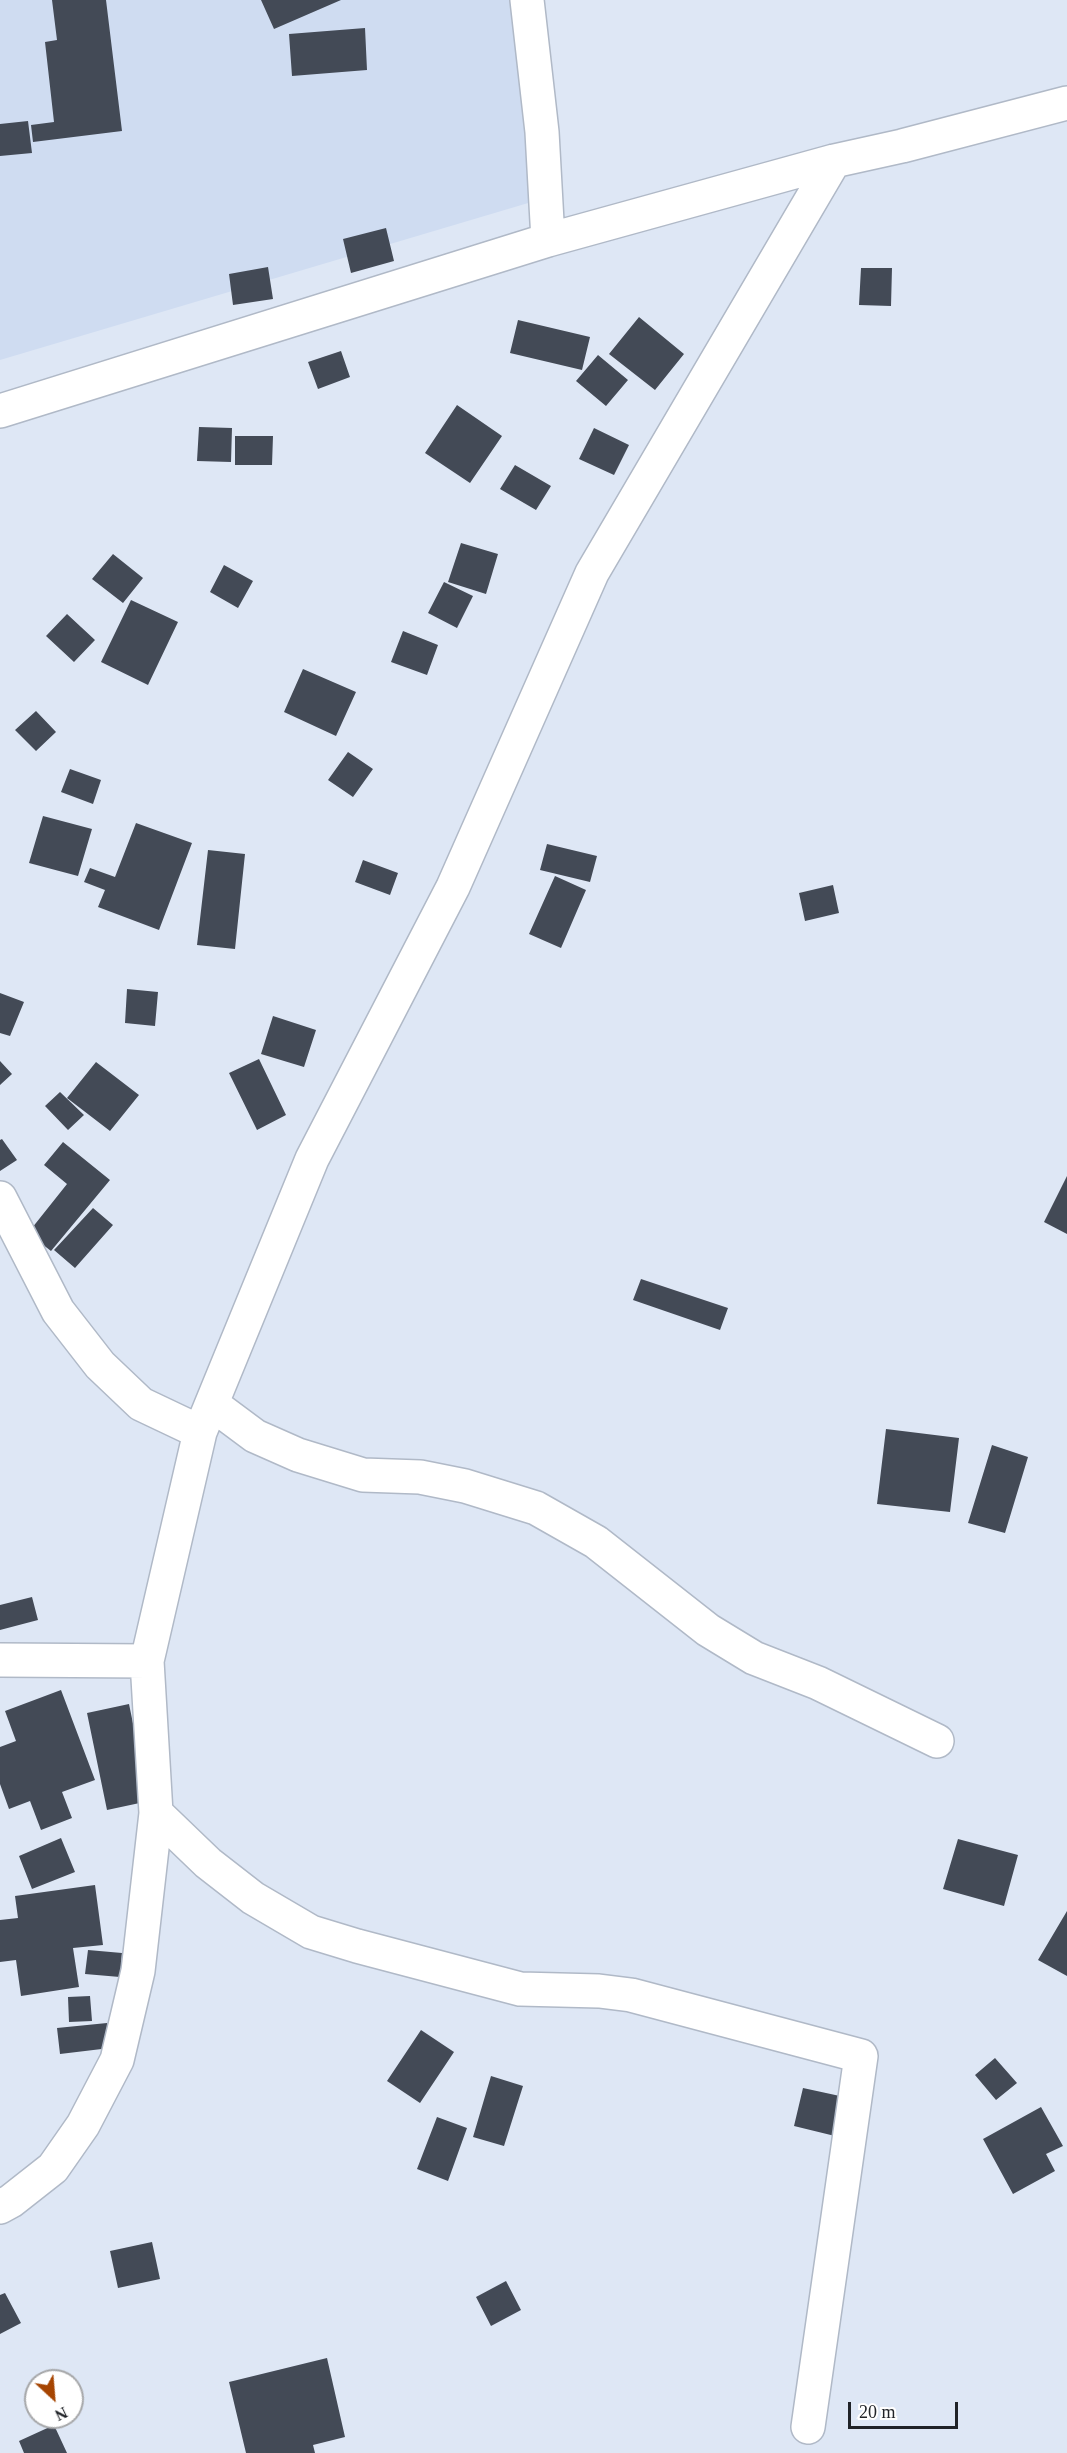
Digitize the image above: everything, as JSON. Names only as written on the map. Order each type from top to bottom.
[{"type":"street","points":[[527,0],[542,132],[548,240]]},
{"type":"street","points":[[0,411],[548,240],[834,161],[902,146],[1067,103]]},
{"type":"street","points":[[0,2207],[53,2168],[82,2125],[117,2060],[138,1971],[156,1813],[147,1661],[206,1418],[312,1159],[453,887],[592,573],[834,161]]},
{"type":"street","points":[[0,1198],[58,1311],[100,1365],[141,1404],[206,1418],[298,1455],[363,1475],[420,1477],[536,1508],[596,1542],[708,1630],[754,1658],[818,1683],[937,1741]]},
{"type":"street","points":[[0,1660],[147,1661]]},
{"type":"street","points":[[156,1813],[208,1863],[253,1898],[310,1932],[520,1989],[599,1991],[631,1995],[861,2056],[808,2427]]},
{"type":"shaded area","points":[[0,0],[510,0],[545,198],[0,360]]},
{"type":"building","points":[[52,0],[106,0],[122,131],[33,142],[31,125],[54,122],[45,42],[57,40]]},
{"type":"building","points":[[261,0],[341,0],[274,29]]},
{"type":"building","points":[[365,28],[367,70],[292,76],[289,34]]},
{"type":"building","points":[[28,121],[32,153],[0,156],[0,124]]},
{"type":"building","points":[[386,228],[394,261],[351,273],[343,239]]},
{"type":"building","points":[[268,267],[273,299],[233,305],[229,274]]},
{"type":"building","points":[[861,268],[892,268],[891,306],[859,305]]},
{"type":"building","points":[[639,317],[684,354],[655,390],[609,354]]},
{"type":"building","points":[[518,320],[590,337],[582,370],[510,353]]},
{"type":"building","points":[[341,351],[350,377],[318,389],[308,362]]},
{"type":"building","points":[[598,355],[628,380],[606,406],[576,381]]},
{"type":"building","points":[[457,405],[502,436],[470,483],[425,453]]},
{"type":"building","points":[[199,427],[232,428],[231,462],[197,461]]},
{"type":"building","points":[[594,428],[629,445],[614,475],[579,459]]},
{"type":"building","points":[[235,436],[273,436],[272,465],[235,465]]},
{"type":"building","points":[[515,465],[551,486],[536,510],[500,489]]},
{"type":"building","points":[[461,543],[498,554],[486,594],[448,582]]},
{"type":"building","points":[[113,554],[143,578],[123,603],[92,579]]},
{"type":"building","points":[[224,565],[253,581],[238,608],[210,592]]},
{"type":"building","points":[[444,582],[473,596],[457,628],[428,613]]},
{"type":"building","points":[[131,600],[178,622],[148,685],[101,662]]},
{"type":"building","points":[[67,614],[95,640],[74,662],[46,636]]},
{"type":"building","points":[[403,631],[438,645],[427,675],[391,662]]},
{"type":"building","points":[[303,669],[356,692],[336,736],[284,712]]},
{"type":"building","points":[[36,711],[56,732],[36,751],[15,730]]},
{"type":"building","points":[[348,752],[373,769],[353,797],[328,780]]},
{"type":"building","points":[[70,769],[101,780],[93,804],[61,792]]},
{"type":"building","points":[[43,816],[92,829],[78,876],[29,863]]},
{"type":"building","points":[[136,823],[192,843],[159,930],[98,907],[105,890],[84,882],[90,868],[115,877]]},
{"type":"building","points":[[547,844],[597,856],[590,882],[540,870]]},
{"type":"building","points":[[208,850],[245,854],[235,949],[197,945]]},
{"type":"building","points":[[363,860],[398,873],[390,895],[355,882]]},
{"type":"building","points":[[555,876],[586,890],[561,948],[529,934]]},
{"type":"building","points":[[833,885],[839,913],[805,921],[799,893]]},
{"type":"building","points":[[127,989],[158,992],[155,1026],[125,1023]]},
{"type":"building","points":[[0,993],[24,1002],[10,1036],[0,1033]]},
{"type":"building","points":[[273,1016],[316,1030],[304,1067],[261,1054]]},
{"type":"building","points":[[259,1059],[286,1115],[257,1130],[229,1073]]},
{"type":"building","points":[[0,1061],[12,1074],[0,1085]]},
{"type":"building","points":[[96,1062],[139,1095],[110,1131],[67,1098]]},
{"type":"building","points":[[60,1092],[84,1115],[68,1130],[45,1106]]},
{"type":"building","points":[[2,1139],[17,1160],[0,1171],[0,1140]]},
{"type":"building","points":[[63,1142],[110,1180],[51,1251],[28,1233],[67,1184],[44,1165]]},
{"type":"building","points":[[1067,1176],[1067,1234],[1044,1222]]},
{"type":"building","points":[[93,1208],[113,1225],[75,1268],[54,1250]]},
{"type":"building","points":[[641,1279],[728,1308],[720,1330],[633,1300]]},
{"type":"building","points":[[886,1429],[959,1438],[950,1512],[877,1504]]},
{"type":"building","points":[[992,1445],[1028,1457],[1005,1533],[968,1523]]},
{"type":"building","points":[[32,1597],[38,1620],[0,1630],[0,1605]]},
{"type":"building","points":[[61,1690],[95,1780],[62,1792],[72,1818],[41,1830],[30,1801],[9,1809],[0,1784],[0,1747],[16,1741],[5,1711]]},
{"type":"building","points":[[129,1704],[149,1801],[107,1810],[87,1713]]},
{"type":"building","points":[[61,1838],[75,1872],[32,1889],[19,1856]]},
{"type":"building","points":[[958,1839],[1018,1855],[1004,1906],[943,1889]]},
{"type":"building","points":[[95,1885],[103,1945],[73,1948],[79,1987],[21,1996],[16,1960],[0,1962],[0,1920],[18,1918],[15,1896]]},
{"type":"building","points":[[1067,1911],[1067,1976],[1038,1960]]},
{"type":"building","points":[[88,1950],[122,1953],[120,1977],[85,1974]]},
{"type":"building","points":[[90,1996],[92,2021],[69,2022],[68,1997]]},
{"type":"building","points":[[107,2023],[110,2048],[60,2054],[57,2028]]},
{"type":"building","points":[[421,2030],[454,2052],[420,2103],[387,2081]]},
{"type":"building","points":[[995,2058],[1017,2083],[996,2100],[975,2075]]},
{"type":"building","points":[[491,2076],[523,2086],[504,2146],[473,2137]]},
{"type":"building","points":[[803,2088],[849,2098],[839,2137],[794,2126]]},
{"type":"building","points":[[1041,2107],[1063,2146],[1046,2154],[1055,2171],[1013,2194],[983,2139]]},
{"type":"building","points":[[437,2117],[467,2128],[448,2181],[417,2169]]},
{"type":"building","points":[[152,2242],[160,2279],[118,2288],[110,2251]]},
{"type":"building","points":[[506,2281],[521,2310],[491,2326],[476,2297]]},
{"type":"building","points":[[5,2293],[21,2323],[0,2334],[0,2295]]},
{"type":"building","points":[[327,2358],[345,2437],[313,2445],[315,2453],[246,2453],[229,2382]]},
{"type":"building","points":[[45,2429],[56,2429],[67,2453],[24,2453],[19,2441]]}]
